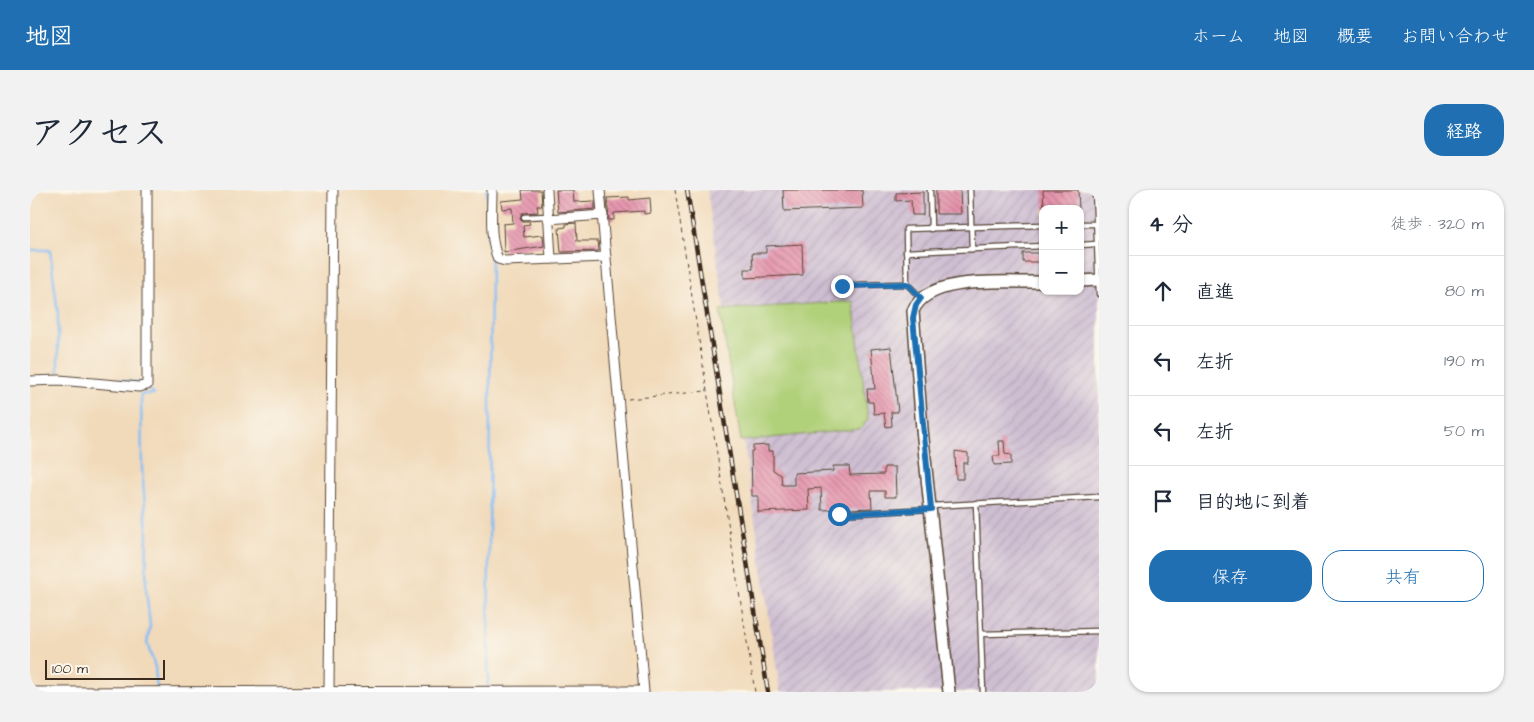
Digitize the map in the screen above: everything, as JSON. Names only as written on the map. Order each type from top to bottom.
[{"type":"street","points":[[30,381],[59,380],[139,387],[147,385],[147,190]]},
{"type":"street","points":[[329,691],[333,190]]},
{"type":"street","points":[[492,190],[492,224],[498,259],[506,261],[606,257]]},
{"type":"street","points":[[547,190],[551,259]]},
{"type":"street","points":[[30,692],[644,692],[600,190]]},
{"type":"street","points":[[548,217],[602,215]]},
{"type":"street","points":[[1084,281],[1099,280]]},
{"type":"street","points":[[949,692],[913,318],[916,305],[921,298],[940,287],[957,284],[1039,282]]},
{"type":"lane","points":[[930,190],[931,229]]},
{"type":"lane","points":[[970,190],[972,249]]},
{"type":"lane","points":[[1095,190],[1099,294]]},
{"type":"lane","points":[[524,217],[548,217]]},
{"type":"lane","points":[[1084,224],[1097,224]]},
{"type":"lane","points":[[921,298],[907,284],[906,229],[1039,225]]},
{"type":"lane","points":[[1084,245],[1097,244]]},
{"type":"lane","points":[[906,252],[1039,246]]},
{"type":"lane","points":[[842,286],[907,284]]},
{"type":"lane","points":[[839,514],[976,503],[1099,497]]},
{"type":"lane","points":[[976,503],[983,692]]},
{"type":"lane","points":[[981,634],[1099,631]]},
{"type":"path","points":[[675,190],[755,692]]},
{"type":"path","points":[[618,400],[707,391]]},
{"type":"shaded area","points":[[707,190],[1099,190],[1099,692],[780,692]]},
{"type":"green space","points":[[853,301],[868,419],[861,429],[741,441],[720,310]]},
{"type":"building","points":[[522,190],[541,190],[542,206],[537,206],[538,212],[522,213],[520,218],[523,221],[529,221],[530,224],[523,225],[524,237],[543,235],[544,246],[504,252],[503,224],[513,223],[512,208],[502,209],[501,201],[523,199]]},
{"type":"building","points":[[556,190],[573,190],[574,202],[595,201],[595,209],[558,212]]},
{"type":"building","points":[[783,190],[862,190],[863,208],[784,211]]},
{"type":"building","points":[[936,190],[960,190],[961,214],[936,214]]},
{"type":"building","points":[[1043,190],[1078,190],[1079,205],[1044,205]]},
{"type":"building","points":[[923,192],[923,215],[912,215],[911,200],[896,201],[896,193]]},
{"type":"building","points":[[629,197],[629,200],[650,198],[651,213],[644,214],[644,211],[614,213],[614,220],[609,220],[607,198]]},
{"type":"building","points":[[576,223],[577,241],[598,241],[599,251],[561,252],[559,228],[566,227],[566,224]]},
{"type":"building","points":[[802,244],[803,275],[745,278],[745,269],[753,269],[752,253],[766,253],[766,246]]},
{"type":"building","points":[[1023,253],[1039,253],[1039,262],[1023,262]]},
{"type":"building","points":[[891,347],[898,412],[891,412],[892,426],[886,427],[884,413],[874,414],[873,402],[868,402],[867,389],[875,389],[871,349]]},
{"type":"building","points":[[999,441],[1004,441],[1005,454],[1011,455],[1011,464],[994,465],[993,456],[1000,456]]},
{"type":"building","points":[[768,445],[768,451],[773,451],[773,470],[781,475],[782,485],[794,485],[794,473],[833,471],[833,466],[849,466],[850,475],[884,474],[884,467],[895,467],[896,497],[885,497],[885,491],[871,491],[872,508],[822,510],[821,488],[808,489],[809,510],[758,512],[758,496],[752,496],[751,451],[753,451],[753,446]]},
{"type":"building","points":[[955,451],[968,453],[968,463],[963,463],[963,479],[956,479]]},
{"type":"waterway","points":[[487,190],[488,238],[491,260],[488,688]]},
{"type":"waterway","points":[[30,250],[50,250],[58,314],[58,377]]},
{"type":"waterway","points":[[114,380],[143,383]]},
{"type":"waterway","points":[[147,387],[154,394],[141,394],[142,469],[147,532],[146,589],[150,626],[147,643],[155,667],[157,691]]},
{"type":"railway","points":[[687,190],[768,692]]},
{"type":"route","points":[[839,514],[931,509],[913,318],[916,305],[921,298],[907,284],[842,286]]}]
